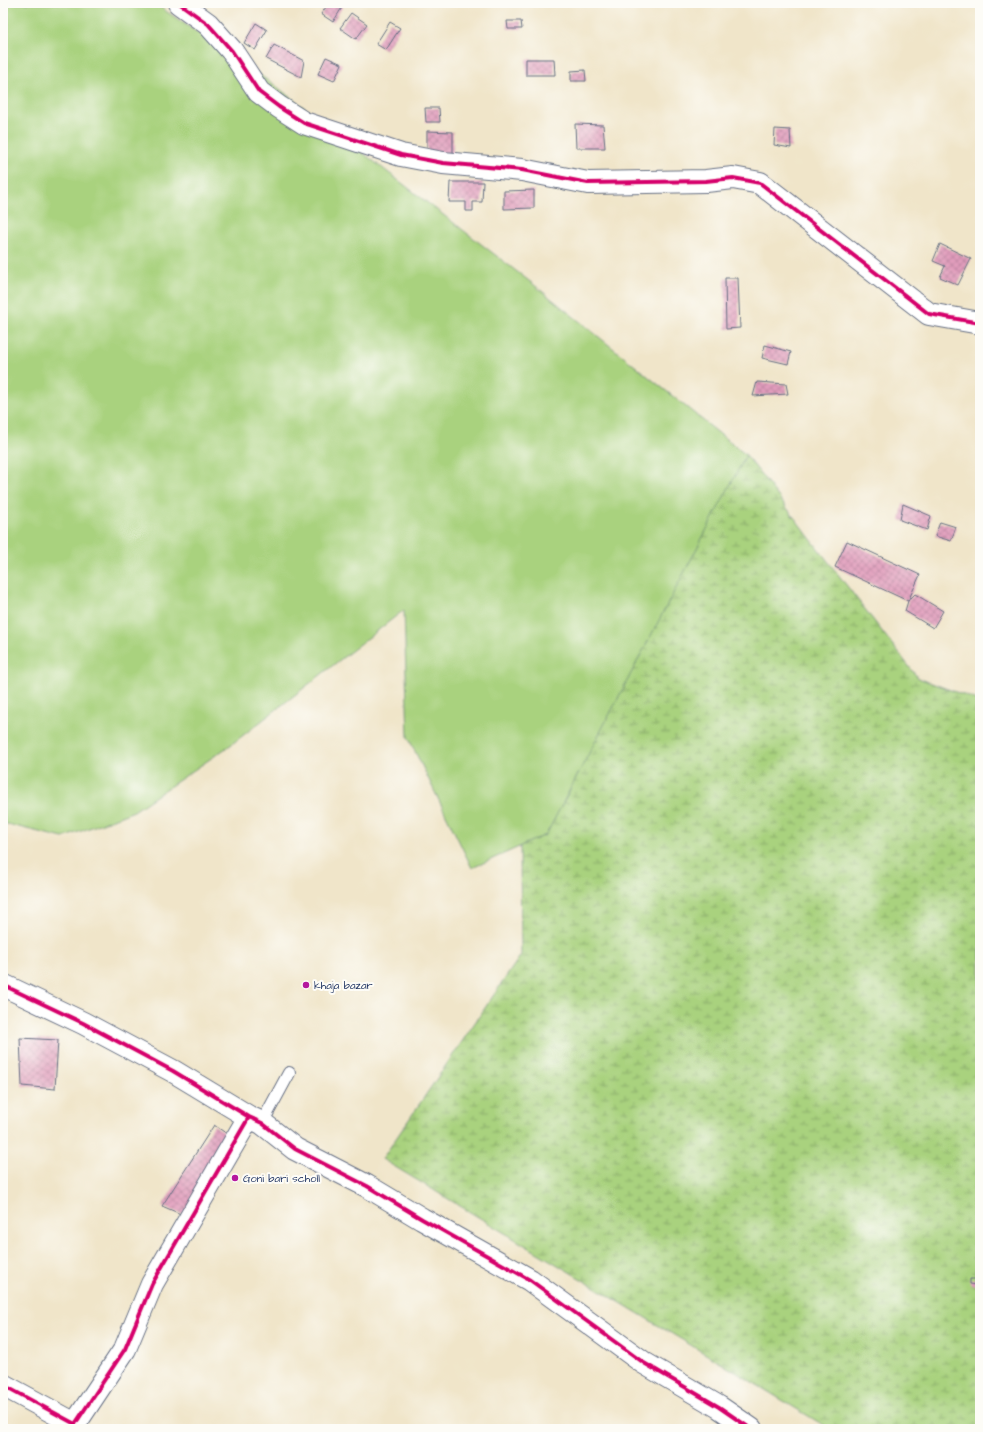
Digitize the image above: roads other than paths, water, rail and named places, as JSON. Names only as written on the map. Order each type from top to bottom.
[{"type":"street","points":[[179,3],[213,29],[232,51],[259,92],[285,111],[311,126],[401,155],[443,163],[522,170],[588,183],[706,181],[733,178],[760,183],[929,314],[980,323]]},
{"type":"street","points":[[3,985],[83,1023],[173,1071],[255,1120],[295,1149],[367,1186],[530,1280],[644,1363],[718,1407],[751,1429]]},
{"type":"street","points":[[3,1385],[77,1426],[125,1349],[152,1284],[255,1120]]},
{"type":"lane","points":[[255,1120],[289,1073]]},
{"type":"place","name":"khaja bazar","points":[[306,985]]},
{"type":"place","name":"Goni bari scholl","points":[[235,1178]]}]
